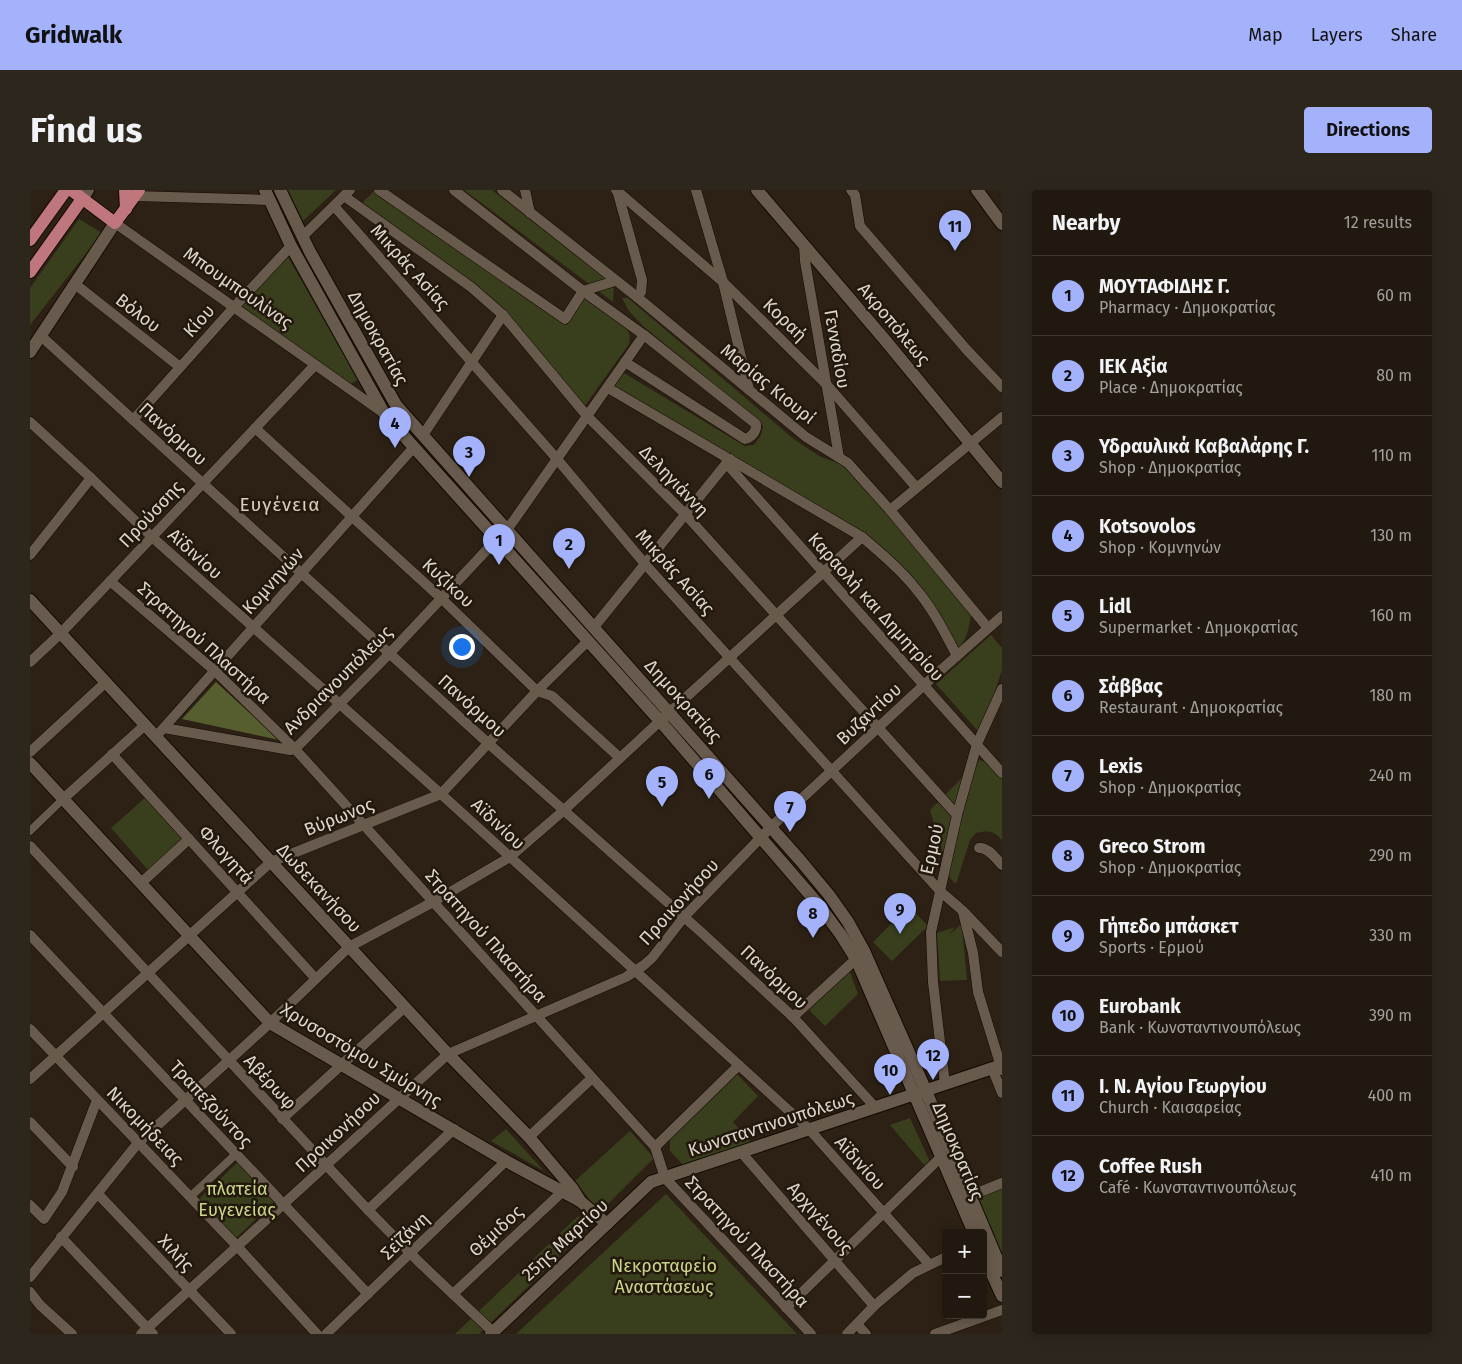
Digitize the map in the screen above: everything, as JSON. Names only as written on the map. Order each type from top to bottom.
[{"type":"main road","points":[[30,240],[66,190]]},
{"type":"main road","name":"Μπουμπουλίνας","points":[[71,190],[85,194],[115,223]]},
{"type":"main road","points":[[115,223],[126,209],[133,192]]},
{"type":"main road","points":[[30,272],[85,194]]},
{"type":"street","name":"Δημοκρατίας","points":[[280,190],[302,237],[396,405],[670,712],[830,895],[848,922],[864,951],[920,1092],[942,1157],[972,1229]]},
{"type":"street","points":[[379,190],[566,319],[583,291],[615,281]]},
{"type":"street","points":[[454,190],[583,291],[644,335],[756,424],[755,431],[750,438],[745,439],[625,362]]},
{"type":"street","name":"Μαρίας Κιουρί","points":[[502,190],[637,297],[806,437],[848,463],[890,510],[988,628]]},
{"type":"street","points":[[524,190],[530,213]]},
{"type":"street","points":[[617,190],[642,280],[641,292],[637,297]]},
{"type":"street","name":"Κοραή","points":[[617,190],[723,282],[827,385],[916,487]]},
{"type":"street","points":[[696,190],[723,282],[748,390]]},
{"type":"street","name":"Ακροπόλεως","points":[[757,190],[886,340],[1002,482]]},
{"type":"street","points":[[977,190],[1002,224]]},
{"type":"street","points":[[133,192],[267,195]]},
{"type":"street","points":[[856,192],[860,226],[1002,387]]},
{"type":"street","points":[[302,237],[347,193]]},
{"type":"street","name":"Δεληγιάννη","points":[[347,193],[471,287],[503,315],[587,416],[685,514],[956,816]]},
{"type":"street","name":"Δημοκρατίας","points":[[267,195],[291,246],[385,415],[660,721],[829,918],[856,959],[970,1196],[1002,1271]]},
{"type":"street","name":"Μικράς Ασίας","points":[[334,206],[557,459],[645,564],[940,891],[963,911],[1002,952]]},
{"type":"street","points":[[30,352],[115,223]]},
{"type":"street","name":"Μπουμπουλίνας","points":[[115,223],[385,415]]},
{"type":"street","name":"Γενναδίου","points":[[804,245],[805,262],[838,457]]},
{"type":"street","name":"Κίου","points":[[133,420],[291,246]]},
{"type":"street","name":"Βόλου","points":[[75,284],[180,367]]},
{"type":"street","points":[[423,435],[503,315]]},
{"type":"street","points":[[507,530],[644,335]]},
{"type":"street","name":"Πανόρμου","points":[[41,336],[489,744],[684,917],[792,1016],[875,1108]]},
{"type":"street","name":"Προύσσης","points":[[30,662],[61,633],[315,364]]},
{"type":"street","points":[[608,388],[728,461],[862,537],[886,557],[915,587],[937,618],[957,656]]},
{"type":"street","points":[[890,510],[1002,418]]},
{"type":"street","name":"Αϊδινίου","points":[[30,422],[92,478],[152,537],[442,794],[809,1129],[929,1264]]},
{"type":"street","name":"Κυζίκου","points":[[255,428],[441,598],[537,691],[552,696],[620,758]]},
{"type":"street","name":"Κομνηνών","points":[[160,732],[414,447]]},
{"type":"street","points":[[594,627],[728,461]]},
{"type":"street","name":"Καραολή και Δημητρίου","points":[[728,461],[1002,773]]},
{"type":"street","points":[[30,555],[92,478]]},
{"type":"street","points":[[30,1277],[138,1143],[270,1023],[349,947],[510,857],[563,811],[862,537]]},
{"type":"street","name":"Ανδριανουπόλεως","points":[[160,732],[290,750],[295,749],[390,653],[497,539]]},
{"type":"street","name":"Στρατηγού Πλαστήρα","points":[[110,581],[215,671],[295,749],[655,1147],[665,1178],[811,1334]]},
{"type":"street","name":"Δωδεκανήσου","points":[[30,600],[145,725],[160,732],[271,862],[448,1054],[529,1137],[572,1188],[580,1201]]},
{"type":"street","name":"Βυζαντίου","points":[[760,837],[878,727],[1002,616]]},
{"type":"street","name":"Βύρωνος","points":[[30,1079],[271,862],[442,794],[537,691],[588,641]]},
{"type":"street","points":[[30,752],[106,682]]},
{"type":"street","name":"Ερμού","points":[[945,1084],[932,961],[931,932],[956,816],[977,744],[1002,689]]},
{"type":"street","points":[[30,831],[145,725]]},
{"type":"street","name":"Φλογητά","points":[[112,754],[315,978]]},
{"type":"street","name":"Χρυσοστόμου Σμύρνης","points":[[30,763],[270,1023],[506,1161],[580,1201],[607,1224]]},
{"type":"street","name":"Προικονήσου","points":[[147,1332],[189,1290],[448,1054],[538,1017],[636,971],[652,958],[684,917],[760,837]]},
{"type":"street","points":[[141,884],[189,839]]},
{"type":"street","name":"Αβέρωφ","points":[[30,846],[368,1210],[492,1333]]},
{"type":"street","points":[[979,848],[988,850],[1002,865]]},
{"type":"street","points":[[963,911],[973,953],[978,992],[999,1067],[1002,1093]]},
{"type":"street","name":"Τραπεζούντος","points":[[30,935],[368,1294]]},
{"type":"street","points":[[792,1016],[856,959]]},
{"type":"street","points":[[282,1119],[405,1008]]},
{"type":"street","name":"Νικομήδειας","points":[[30,1029],[237,1246],[317,1334]]},
{"type":"street","points":[[655,1147],[740,1065]]},
{"type":"street","name":"Κωνσταντινουπόλεως","points":[[665,1178],[999,1067]]},
{"type":"street","points":[[529,1137],[592,1078]]},
{"type":"street","points":[[30,1205],[44,1220],[62,1192],[97,1100]]},
{"type":"street","points":[[30,1122],[73,1167]]},
{"type":"street","points":[[368,1210],[454,1129]]},
{"type":"street","name":"Αρχιγένους","points":[[741,1152],[874,1306]]},
{"type":"street","points":[[190,1197],[236,1154]]},
{"type":"street","points":[[786,1308],[942,1157]]},
{"type":"street","name":"Σεϊζάνη","points":[[326,1334],[506,1161]]},
{"type":"street","name":"25ης Μαρτίου","points":[[492,1333],[651,1182],[665,1178]]},
{"type":"street","points":[[970,1196],[1002,1183]]},
{"type":"street","name":"Θέμιδος","points":[[453,1294],[562,1192]]},
{"type":"street","name":"Χιλής","points":[[98,1194],[231,1334]]},
{"type":"street","points":[[61,1237],[147,1332]]},
{"type":"street","points":[[847,1334],[874,1306],[914,1273],[942,1259]]},
{"type":"street","points":[[987,1263],[1002,1296]]},
{"type":"street","points":[[30,1292],[40,1305],[72,1334]]},
{"type":"street","points":[[935,1334],[1002,1310]]},
{"type":"street","points":[[857,1324],[866,1334]]},
{"type":"green space","points":[[288,190],[336,190],[303,221]]},
{"type":"green space","points":[[375,190],[567,325],[583,297],[626,327],[630,336],[629,344],[584,407],[506,312],[360,205]]},
{"type":"green space","points":[[464,190],[492,190],[614,285],[613,302]]},
{"type":"green space","points":[[79,219],[102,233],[30,325],[30,288]]},
{"type":"green space","points":[[288,257],[358,380],[350,384],[237,306],[283,258]]},
{"type":"green space","points":[[622,298],[628,298],[795,440],[821,457],[841,464],[870,492],[971,614],[965,639],[956,651],[934,613],[873,544],[612,388],[624,373],[745,446],[754,445],[761,435],[763,426],[756,418],[643,326],[629,311]]},
{"type":"green space","points":[[991,635],[1002,648],[1002,670],[983,728],[978,731],[936,684]]},
{"type":"green space","points":[[216,682],[279,740],[182,719]]},
{"type":"green space","points":[[980,760],[997,767],[1002,773],[1002,840],[990,832],[976,833],[970,840],[956,884],[950,878],[930,810]]},
{"type":"green space","points":[[146,797],[185,840],[149,871],[111,828]]},
{"type":"green space","points":[[909,906],[928,926],[892,961],[873,942]]},
{"type":"green space","points":[[960,925],[962,926],[967,980],[940,981],[937,933],[955,927],[949,935]]},
{"type":"green space","points":[[850,972],[858,994],[825,1026],[809,1010]]},
{"type":"green space","points":[[737,1074],[758,1096],[733,1122],[756,1148],[687,1169],[670,1151],[670,1138]]},
{"type":"green space","points":[[910,1118],[930,1162],[926,1167],[890,1125]]},
{"type":"green space","points":[[506,1129],[544,1171],[491,1141]]},
{"type":"green space","points":[[630,1131],[654,1158],[603,1209],[594,1205],[575,1181]]},
{"type":"green space","name":"πλατεία Ευγενείας","points":[[238,1162],[276,1200],[236,1238],[199,1199]]},
{"type":"green space","points":[[1002,1186],[1002,1254],[978,1196]]},
{"type":"green space","name":"Νεκροταφείο Αναστάσεως","points":[[666,1194],[797,1334],[516,1334]]},
{"type":"green space","points":[[578,1216],[591,1226],[479,1334],[455,1334]]},
{"type":"place","name":"Ι. Ν. Αγίου Γεωργίου","points":[[955,251]]},
{"type":"place","name":"Kotsovolos","points":[[395,448]]},
{"type":"place","name":"Υδραυλικά Καβαλάρης Γ.","points":[[469,477]]},
{"type":"place","name":"ΜΟΥΤΑΦΙΔΗΣ Γ.","points":[[499,565]]},
{"type":"place","name":"ΙΕΚ Αξία","points":[[569,569]]},
{"type":"place","name":"Σάββας","points":[[709,799]]},
{"type":"place","name":"Lidl","points":[[662,807]]},
{"type":"place","name":"Lexis","points":[[790,832]]},
{"type":"place","name":"Γήπεδο μπάσκετ","points":[[900,934]]},
{"type":"place","name":"Greco Strom","points":[[813,938]]},
{"type":"place","name":"Coffee Rush","points":[[933,1080]]},
{"type":"place","name":"Eurobank","points":[[890,1095]]},
{"type":"district","name":"Ευγένεια","points":[[280,504]]}]
